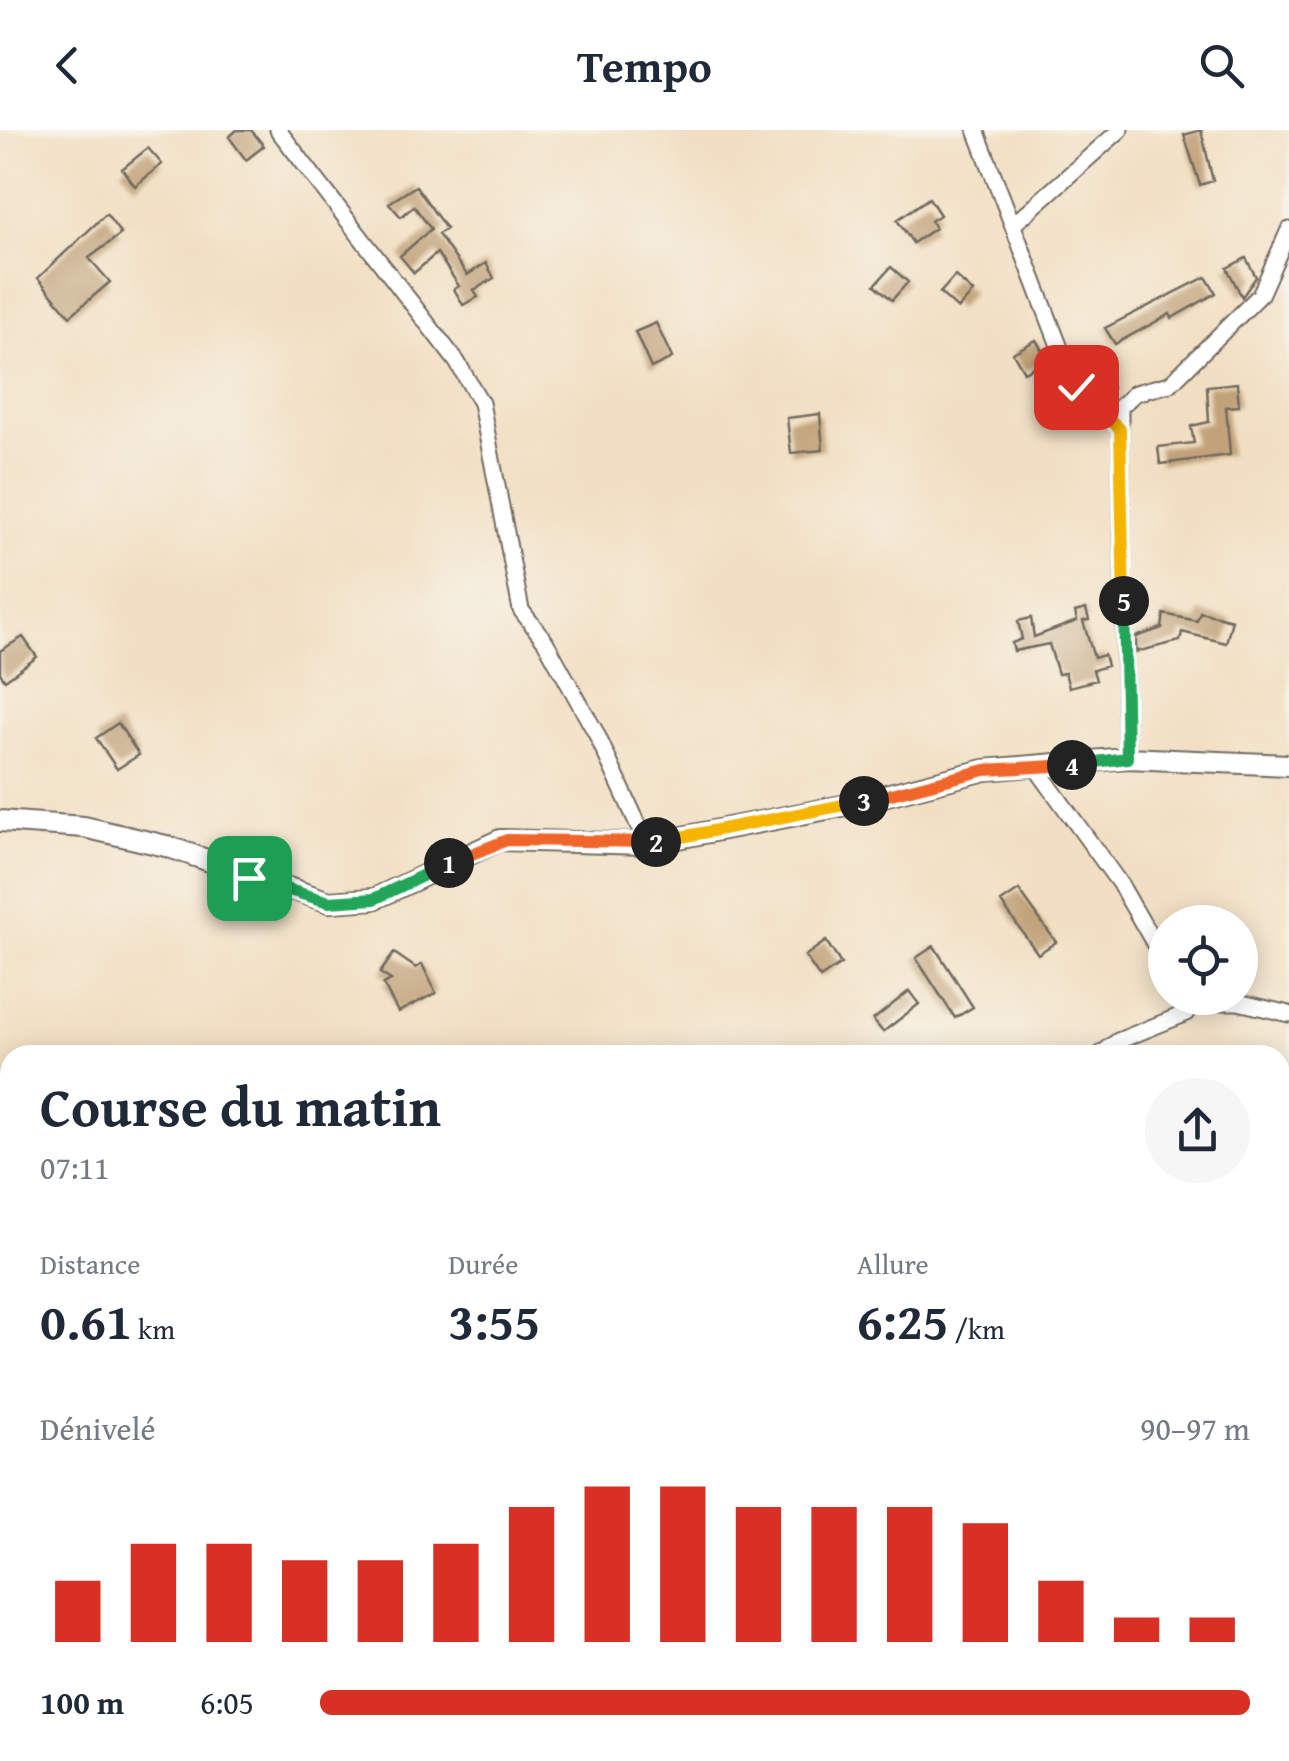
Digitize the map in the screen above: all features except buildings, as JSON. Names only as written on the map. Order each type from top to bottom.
[{"type":"street","points":[[278,130],[457,362],[481,403],[522,610],[545,641],[596,732],[647,844]]},
{"type":"street","points":[[976,130],[1076,387],[1120,429]]},
{"type":"street","points":[[1015,224],[1120,130]]},
{"type":"street","points":[[1127,758],[1120,407],[1136,392],[1170,384],[1260,295],[1289,230]]},
{"type":"street","points":[[0,821],[84,827],[166,846],[329,902],[374,899],[500,840],[647,844],[846,805],[985,770],[1127,758],[1289,765]]},
{"type":"street","points":[[1034,765],[1120,884],[1148,933]]},
{"type":"street","points":[[1258,1007],[1289,1014]]},
{"type":"street","points":[[1114,1045],[1182,1015]]},
{"type":"route","points":[[249,878],[329,902],[374,899],[500,840],[647,844],[846,805],[985,770],[1127,758],[1120,429],[1076,387]]}]
